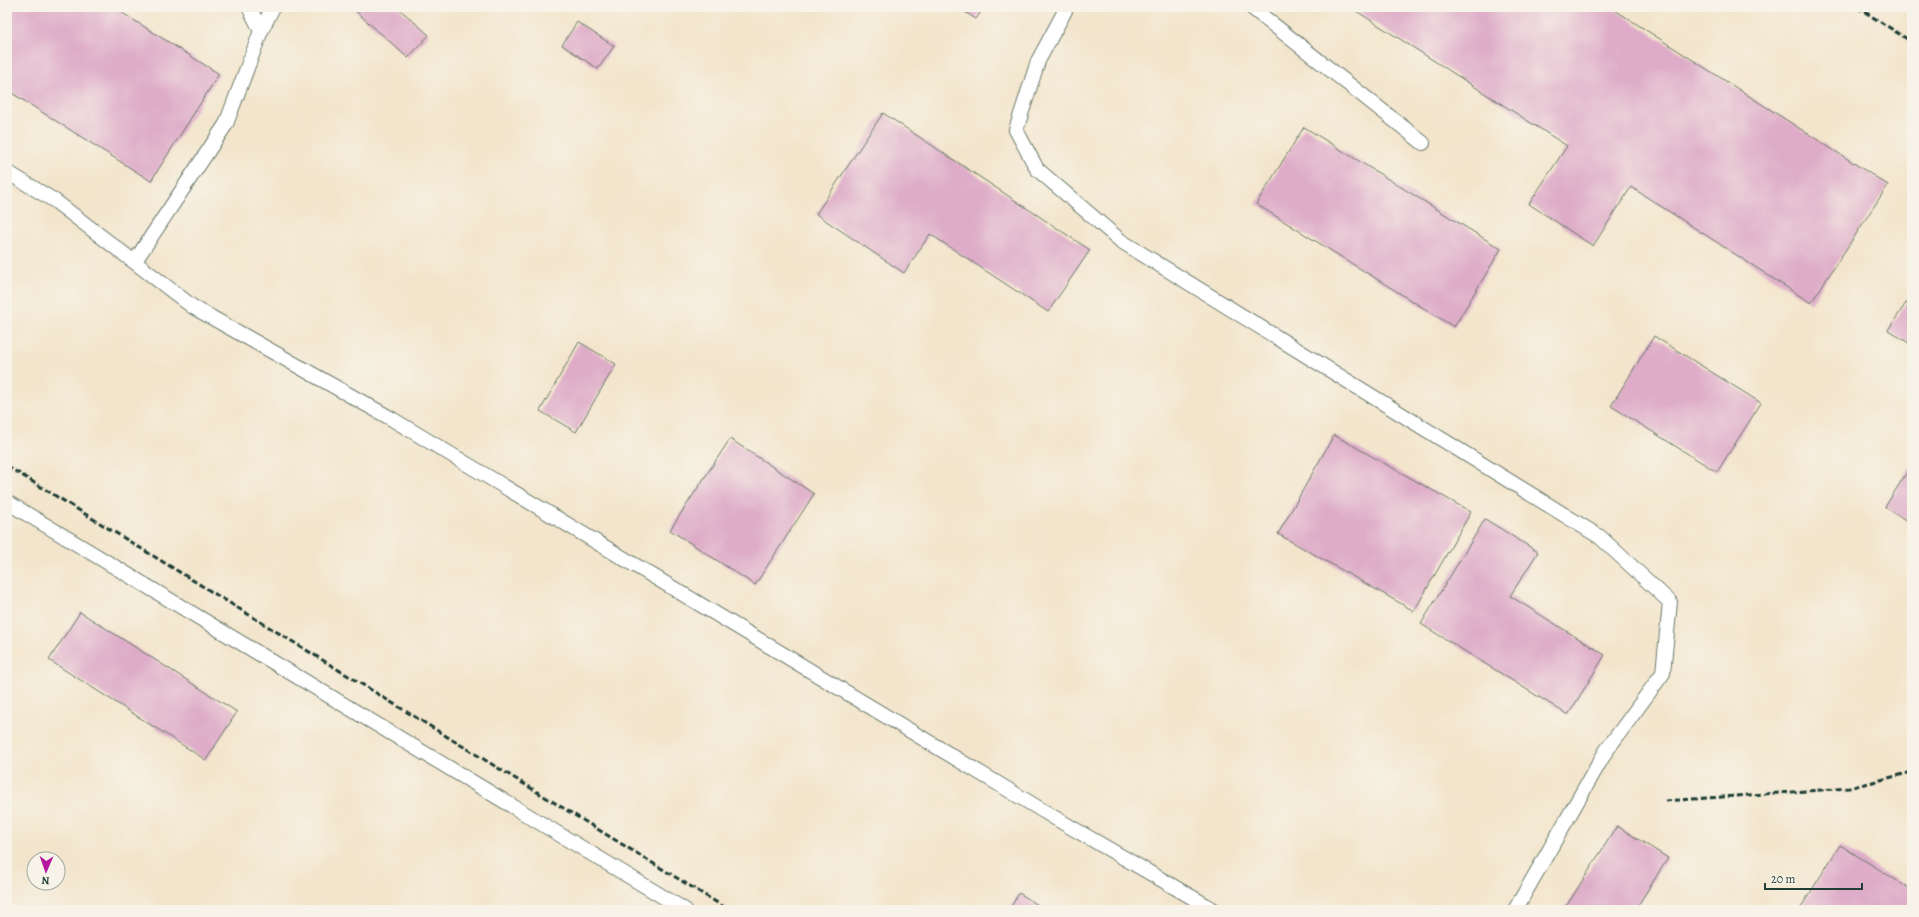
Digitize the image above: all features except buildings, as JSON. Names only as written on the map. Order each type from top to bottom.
[{"type":"lane","points":[[249,7],[261,31]]},
{"type":"lane","points":[[135,261],[226,124],[261,31],[273,7]]},
{"type":"lane","points":[[1067,7],[1038,61],[1016,130],[1037,169],[1121,241],[1600,537],[1670,602],[1663,673],[1606,751],[1514,910]]},
{"type":"lane","points":[[1251,7],[1423,143]]},
{"type":"lane","points":[[7,172],[55,201],[193,307],[392,419],[1055,818],[1214,910]]},
{"type":"lane","points":[[7,502],[685,910]]},
{"type":"railway","points":[[1857,7],[1912,42]]},
{"type":"railway","points":[[7,466],[729,910]]},
{"type":"railway","points":[[1665,801],[1849,788],[1912,772]]}]
